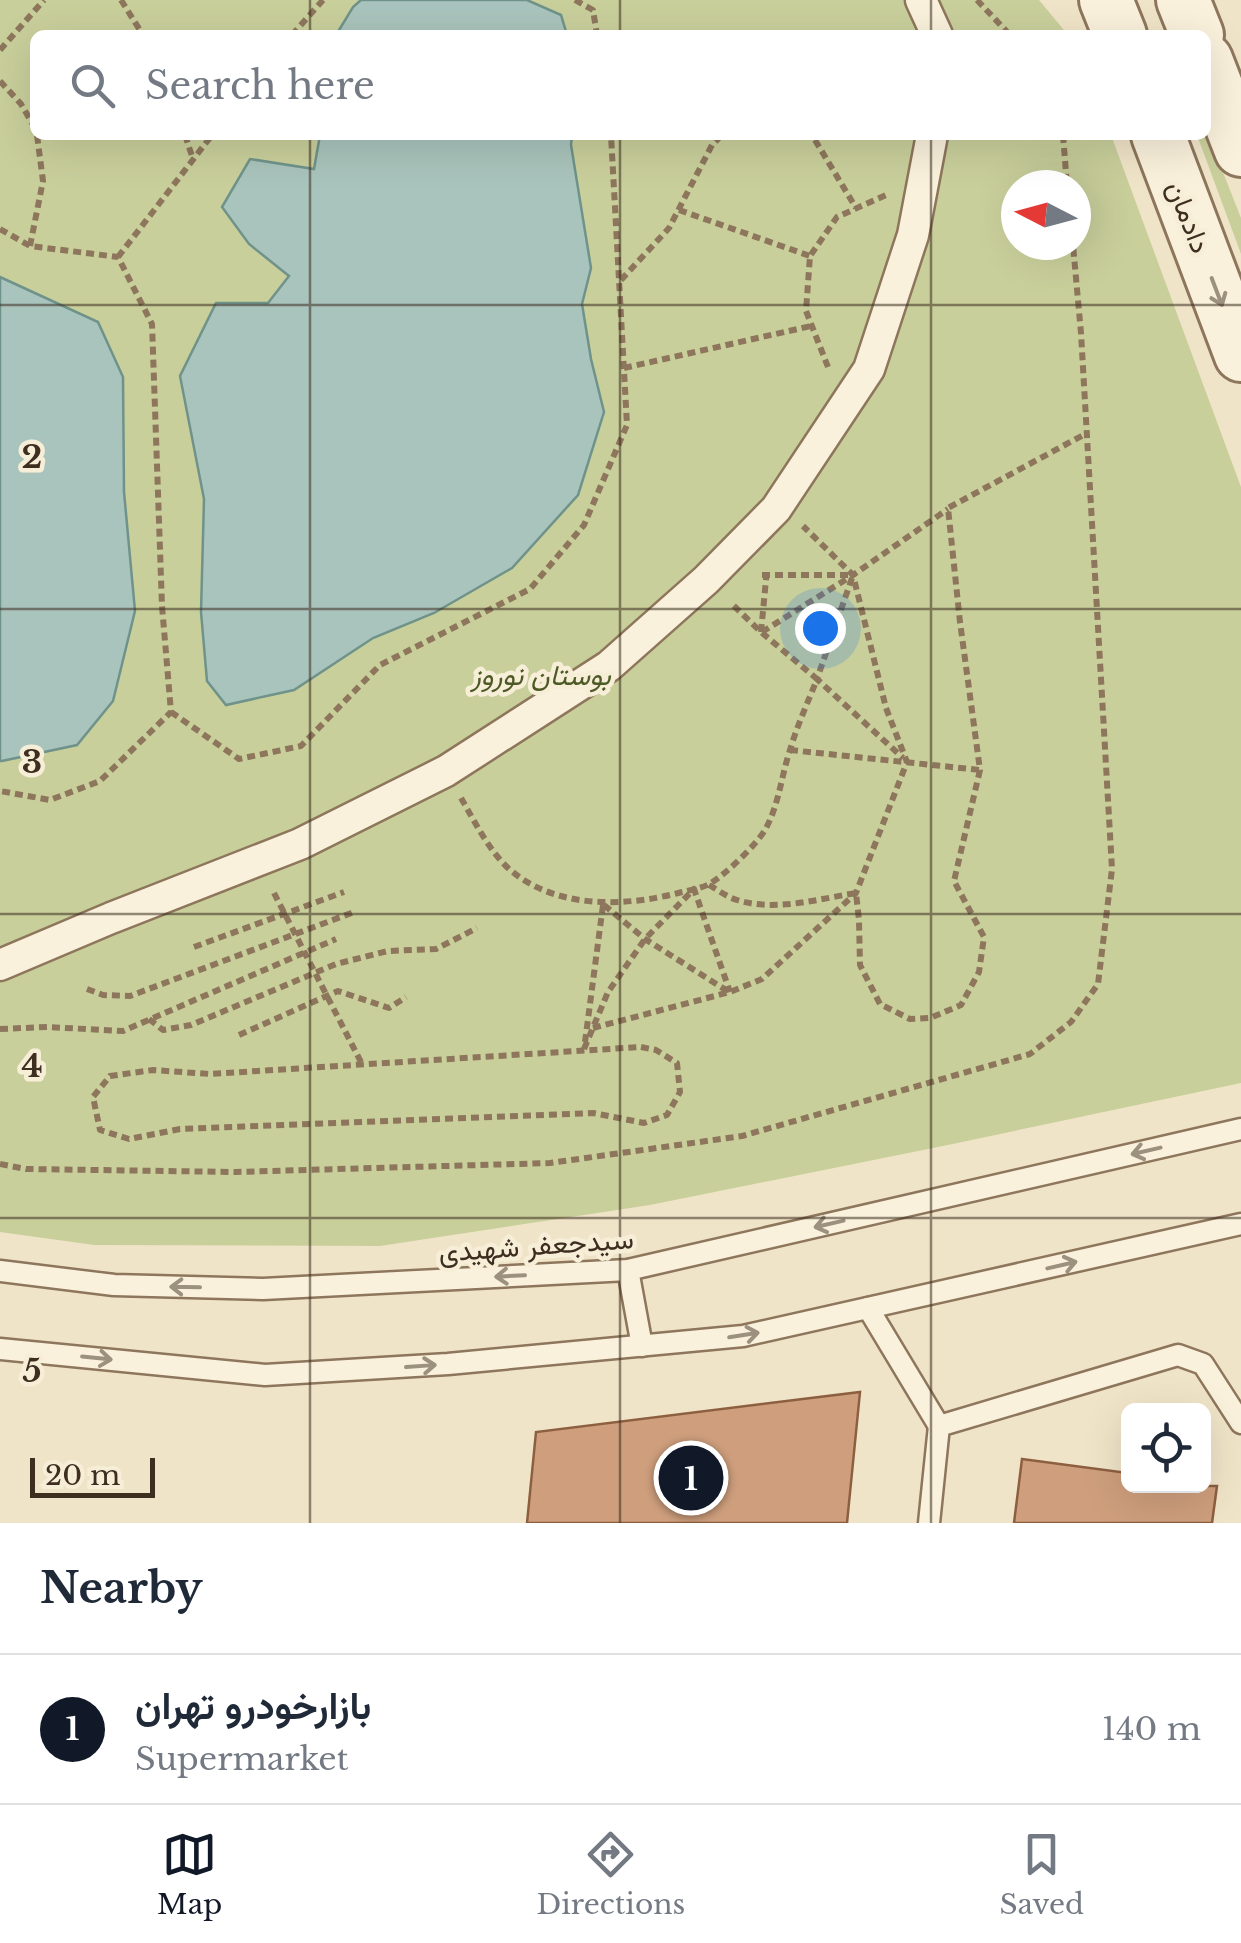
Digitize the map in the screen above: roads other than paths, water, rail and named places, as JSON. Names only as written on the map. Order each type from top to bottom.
[{"type":"street","points":[[921,0],[935,30]]},
{"type":"street","points":[[1106,0],[1118,30]]},
{"type":"street","points":[[1183,0],[1194,30]]},
{"type":"street","points":[[1211,73],[1241,150]]},
{"type":"street","points":[[0,966],[300,844],[446,771],[609,666],[706,580],[776,509],[869,369],[913,235],[931,140]]},
{"type":"street","name":"دادمان","points":[[1160,140],[1241,355]]},
{"type":"lane","name":"سیدجعفر شهیدی","points":[[0,1271],[114,1285],[263,1289],[628,1270],[1241,1130]]},
{"type":"lane","points":[[0,1348],[265,1376],[448,1364],[743,1336],[1241,1224]]},
{"type":"lane","points":[[628,1270],[642,1346]]},
{"type":"lane","points":[[868,1308],[939,1426],[929,1523]]},
{"type":"lane","points":[[939,1426],[1178,1356],[1202,1364],[1241,1423]]},
{"type":"water","points":[[361,0],[527,0],[561,15],[566,30],[339,30]]},
{"type":"water","points":[[319,140],[572,140],[591,268],[582,304],[604,412],[578,495],[512,568],[434,613],[373,638],[294,690],[226,705],[207,681],[201,612],[204,499],[180,376],[216,303],[268,303],[289,276],[249,244],[222,207],[250,159],[314,169]]},
{"type":"water","points":[[0,277],[98,322],[123,377],[124,492],[135,611],[113,701],[77,745],[2,761],[0,761]]},
{"type":"place","name":"بازارخودرو تهران","points":[[691,1478]]},
{"type":"park label","name":"بوستان نوروز","points":[[541,675]]}]
